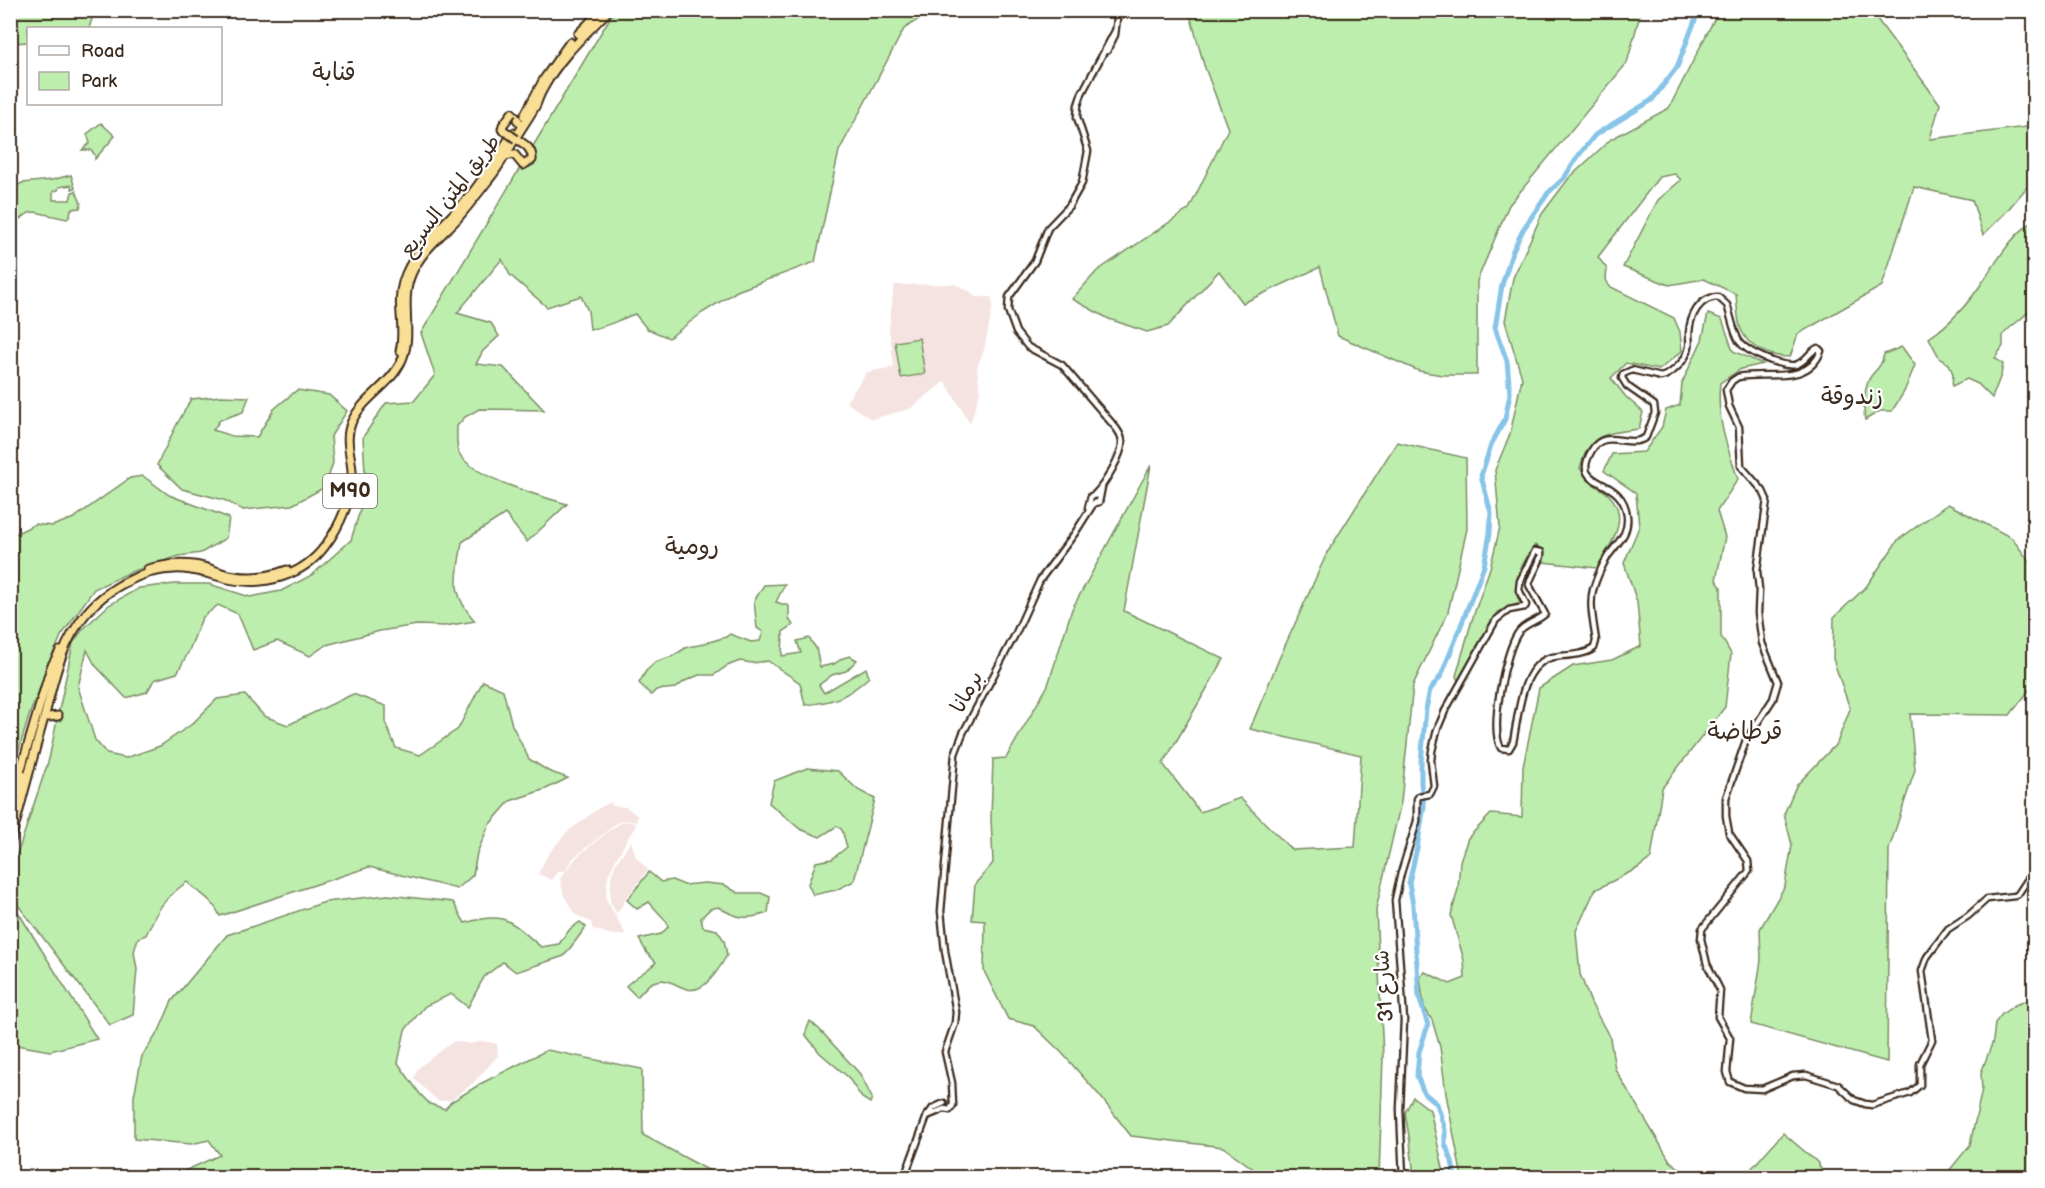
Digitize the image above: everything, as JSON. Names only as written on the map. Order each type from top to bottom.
[{"type":"highway","name":"طريق المتن السريع","points":[[10,821],[67,634],[85,609],[106,589],[130,575],[162,565],[194,565],[240,576],[260,576],[292,568],[318,549],[334,524],[345,498],[348,471],[344,439],[348,421],[361,402],[386,378],[398,358],[402,333],[400,296],[407,270],[415,256],[474,190],[518,117],[564,49],[602,10]]},
{"type":"highway","name":"طريق المتن السريع","points":[[10,844],[48,704],[67,644],[77,625],[95,604],[118,586],[153,572],[184,569],[245,582],[265,580],[285,576],[300,569],[322,550],[335,529],[349,496],[352,476],[347,440],[352,422],[363,405],[391,377],[402,360],[406,343],[406,292],[412,272],[424,254],[458,218],[505,156],[536,106],[543,88],[571,47],[609,10]]},
{"type":"highway","points":[[517,140],[532,119],[536,106]]},
{"type":"highway","points":[[505,156],[514,154],[523,165],[531,161],[530,149],[502,129],[503,125],[518,117]]},
{"type":"highway","points":[[13,835],[20,821],[67,644]]},
{"type":"highway","points":[[10,806],[51,667],[60,651]]},
{"type":"highway","points":[[49,717],[58,716]]},
{"type":"main road","name":"برمانا","points":[[952,1103],[951,1080],[944,1057],[955,1023],[956,1012],[945,951],[941,903],[952,771],[960,740],[1004,658],[1040,580],[1084,519],[1092,502],[1099,502],[1097,496],[1118,457],[1122,441],[1116,428],[1062,365],[1028,347],[1016,332],[1008,310],[1009,297],[1035,261],[1048,228],[1069,206],[1082,183],[1088,151],[1077,117],[1078,105],[1082,93],[1111,44],[1118,10]]},
{"type":"main road","name":"شارع 31","points":[[1403,1178],[1400,1109],[1404,1020],[1395,900],[1417,821],[1416,802],[1419,796],[1431,793],[1434,786],[1431,755],[1442,715],[1496,620],[1509,610],[1525,607],[1519,590],[1520,581],[1535,551],[1541,552],[1541,557],[1529,585],[1545,614],[1519,631],[1503,671],[1498,711],[1498,742],[1501,748],[1509,748],[1513,742],[1527,680],[1536,665],[1548,658],[1587,652],[1594,648],[1596,640],[1592,591],[1605,562],[1625,534],[1627,518],[1623,501],[1619,495],[1609,486],[1587,474],[1585,466],[1587,460],[1596,444],[1601,441],[1617,439],[1637,442],[1646,437],[1655,413],[1654,405],[1627,386],[1622,378],[1623,374],[1632,370],[1661,377],[1672,371],[1683,360],[1689,348],[1690,323],[1694,315],[1703,302],[1713,297],[1720,298],[1727,305],[1738,339],[1746,349],[1755,354],[1780,363],[1795,365],[1815,349],[1818,348],[1821,351],[1818,358],[1802,372],[1783,376],[1738,377],[1726,390],[1729,406],[1739,427],[1741,466],[1763,491],[1767,500],[1757,571],[1758,613],[1762,644],[1778,682],[1773,699],[1746,740],[1726,798],[1729,833],[1748,861],[1749,871],[1701,932],[1705,957],[1720,990],[1718,1017],[1730,1038],[1727,1072],[1730,1082],[1752,1090],[1761,1089],[1793,1076],[1806,1075],[1838,1084],[1854,1100],[1872,1105],[1914,1091],[1920,1085],[1920,1064],[1932,1040],[1922,971],[1927,957],[1948,929],[1968,916],[1982,903],[1992,898],[2018,894],[2034,870]]},
{"type":"main road","points":[[904,1178],[927,1116],[933,1108],[945,1104],[952,1103],[951,1109],[947,1110],[945,1104],[951,1090]]},
{"type":"shaded area","points":[[955,284],[976,297],[991,297],[993,305],[984,350],[977,367],[980,392],[970,424],[945,381],[910,409],[871,419],[846,402],[867,372],[894,367],[889,328],[894,285]]},
{"type":"shaded area","points":[[611,802],[613,806],[626,807],[638,816],[636,822],[624,820],[618,822],[572,859],[565,871],[558,871],[552,880],[538,874],[547,856],[566,833],[599,808]]},
{"type":"shaded area","points":[[624,821],[636,825],[608,876],[606,899],[625,933],[624,935],[613,935],[595,930],[591,922],[576,915],[564,896],[560,878],[577,857]]},
{"type":"shaded area","points":[[631,841],[636,857],[648,870],[616,913],[610,901],[611,877],[615,865]]},
{"type":"shaded area","points":[[454,1041],[470,1044],[483,1041],[497,1044],[498,1056],[472,1084],[451,1100],[438,1101],[414,1079],[418,1068]]},
{"type":"green space","points":[[1719,10],[1871,11],[1940,104],[1930,139],[2034,126],[2034,179],[1983,235],[1972,200],[1914,187],[1882,286],[1798,334],[1790,357],[1767,353],[1748,341],[1740,327],[1736,294],[1704,279],[1669,285],[1623,267],[1658,200],[1681,180],[1675,174],[1659,177],[1598,257],[1607,269],[1606,279],[1609,286],[1674,318],[1680,332],[1682,351],[1659,370],[1626,363],[1611,378],[1626,397],[1643,412],[1639,429],[1609,434],[1594,441],[1584,456],[1580,468],[1588,480],[1606,492],[1615,503],[1618,522],[1613,541],[1597,568],[1543,562],[1544,551],[1535,545],[1522,566],[1517,580],[1516,588],[1520,603],[1497,612],[1458,681],[1456,676],[1490,568],[1500,527],[1495,470],[1510,434],[1522,378],[1505,321],[1513,278],[1542,214],[1569,178],[1611,139],[1669,108]]},
{"type":"green space","points":[[11,11],[90,11],[94,13],[89,27],[27,27],[27,42],[11,43]]},
{"type":"green space","points":[[614,11],[931,11],[904,29],[839,151],[815,262],[737,291],[702,313],[669,338],[647,329],[635,314],[590,329],[588,311],[581,296],[547,307],[510,275],[502,259],[457,313],[491,323],[499,336],[483,351],[476,364],[503,367],[544,410],[479,409],[465,417],[457,426],[459,453],[466,462],[491,477],[525,491],[567,504],[527,542],[505,514],[462,542],[457,575],[458,593],[475,621],[445,626],[417,625],[380,631],[326,645],[310,656],[277,641],[253,650],[238,614],[218,605],[202,618],[177,673],[154,680],[147,692],[126,698],[95,665],[87,650],[78,687],[95,740],[107,754],[126,758],[160,746],[192,724],[217,699],[245,695],[264,716],[288,725],[353,694],[386,706],[386,724],[396,748],[420,755],[458,729],[483,681],[503,690],[512,725],[529,759],[548,771],[568,778],[546,789],[510,801],[489,825],[477,853],[473,875],[457,889],[369,867],[220,916],[210,901],[187,882],[162,905],[146,935],[138,938],[134,952],[137,969],[133,1015],[110,1025],[11,896],[11,866],[19,849],[49,759],[73,643],[83,629],[109,605],[139,588],[175,584],[209,584],[250,597],[281,591],[312,575],[351,540],[366,491],[363,437],[386,403],[414,401],[435,375],[421,333]]},
{"type":"green space","points":[[1189,11],[1641,11],[1627,63],[1509,205],[1477,281],[1477,375],[1442,375],[1419,371],[1338,336],[1320,267],[1243,303],[1219,271],[1168,326],[1147,332],[1109,319],[1072,299],[1097,271],[1189,209],[1228,129],[1204,65]]},
{"type":"green space","points":[[101,123],[115,136],[95,159],[91,150],[82,150],[90,143],[87,134]]},
{"type":"green space","points":[[71,175],[75,188],[72,189],[71,185],[59,187],[58,190],[53,191],[53,200],[70,200],[72,192],[76,191],[81,203],[80,208],[71,209],[67,219],[35,212],[29,213],[11,225],[13,219],[11,201],[15,197],[11,189],[22,183],[52,180]]},
{"type":"green space","points":[[2034,221],[2036,282],[2034,295],[2027,313],[2003,335],[2003,346],[1995,358],[2003,364],[1992,398],[1978,384],[1967,379],[1952,386],[1953,374],[1949,364],[1940,359],[1929,338],[1961,310],[2007,246]]},
{"type":"green space","points":[[1708,314],[1722,319],[1733,351],[1763,364],[1741,369],[1720,383],[1721,420],[1726,444],[1738,479],[1717,511],[1725,537],[1716,580],[1721,587],[1721,636],[1731,654],[1725,707],[1662,788],[1651,858],[1638,868],[1595,890],[1576,931],[1580,974],[1591,1003],[1610,1038],[1615,1069],[1670,1161],[1691,1177],[1465,1177],[1461,1173],[1446,1094],[1440,1047],[1432,1020],[1424,1007],[1420,977],[1425,972],[1450,984],[1465,978],[1464,960],[1451,915],[1458,889],[1460,861],[1468,838],[1491,814],[1522,817],[1523,767],[1539,688],[1573,666],[1612,660],[1641,646],[1637,602],[1624,563],[1639,527],[1636,493],[1604,471],[1612,454],[1644,452],[1662,427],[1666,410],[1680,405],[1682,383],[1702,340]]},
{"type":"green space","points":[[919,338],[925,374],[901,378],[895,342]]},
{"type":"green space","points":[[1902,347],[1915,365],[1904,392],[1892,411],[1880,411],[1865,420],[1865,396],[1869,378],[1881,364],[1884,354]]},
{"type":"green space","points":[[297,390],[329,395],[347,411],[331,436],[333,463],[325,487],[292,505],[243,510],[224,500],[182,489],[157,465],[191,399],[221,396],[249,397],[243,412],[220,420],[213,430],[232,436],[257,437],[274,409]]},
{"type":"green space","points":[[1397,442],[1466,458],[1467,529],[1448,612],[1413,685],[1401,802],[1376,909],[1383,1056],[1379,1177],[1265,1177],[1223,1147],[1131,1136],[1100,1096],[1061,1052],[1034,1026],[1008,1019],[984,971],[985,921],[972,920],[975,884],[993,863],[991,818],[993,759],[1006,758],[1048,685],[1072,609],[1151,465],[1124,611],[1224,659],[1163,764],[1200,812],[1240,798],[1292,850],[1355,847],[1361,755],[1250,729],[1327,553]]},
{"type":"green space","points":[[143,476],[169,495],[229,518],[226,538],[201,553],[179,556],[131,572],[94,589],[61,636],[30,713],[11,775],[11,536],[35,524],[52,526],[74,518],[130,478]]},
{"type":"green space","points":[[1948,504],[2012,538],[2034,568],[2034,684],[2010,715],[1910,714],[1915,770],[1889,849],[1887,1062],[1751,1024],[1761,960],[1760,929],[1785,886],[1792,845],[1784,814],[1796,786],[1837,743],[1850,709],[1833,659],[1834,617],[1866,587],[1898,540]]},
{"type":"green space","points":[[785,584],[776,602],[789,606],[789,619],[793,625],[783,632],[782,656],[801,653],[797,641],[809,638],[816,648],[820,667],[834,664],[850,656],[857,660],[846,671],[832,675],[819,685],[824,693],[866,668],[869,677],[854,689],[833,700],[805,705],[800,683],[768,661],[752,663],[740,661],[714,675],[699,675],[676,688],[656,690],[651,695],[639,683],[655,662],[673,656],[687,647],[730,634],[751,642],[760,641],[763,632],[757,628],[754,601],[764,585]]},
{"type":"green space","points":[[807,768],[838,771],[858,790],[875,799],[854,881],[836,890],[813,895],[808,884],[816,862],[832,859],[847,847],[842,830],[837,826],[820,837],[800,829],[769,803],[774,781]]},
{"type":"green space","points":[[649,872],[661,882],[672,880],[684,885],[705,883],[725,885],[738,893],[761,893],[770,897],[768,913],[754,917],[742,917],[718,907],[710,909],[701,918],[703,927],[717,930],[724,940],[727,955],[714,975],[703,986],[694,989],[686,988],[661,980],[649,984],[637,997],[626,986],[656,962],[647,953],[639,939],[661,934],[668,927],[667,922],[649,902],[637,909],[627,900]]},
{"type":"green space","points":[[388,895],[453,902],[465,923],[499,918],[514,925],[541,947],[559,944],[570,929],[580,922],[586,927],[564,956],[516,972],[503,962],[484,977],[468,1007],[451,994],[425,1006],[405,1030],[398,1063],[430,1104],[445,1109],[451,1102],[482,1083],[547,1050],[642,1069],[643,1135],[710,1171],[705,1177],[163,1177],[180,1173],[220,1155],[209,1140],[191,1144],[134,1139],[134,1096],[142,1056],[159,1031],[172,1001],[227,935],[325,902]]},
{"type":"green space","points":[[10,899],[97,1039],[50,1051],[11,1044]]},
{"type":"green space","points":[[2034,998],[2034,1177],[1944,1177],[1970,1145],[1982,1089],[1981,1073],[1993,1041],[1995,1023],[2002,1014],[2015,1005]]},
{"type":"green space","points":[[810,1021],[860,1074],[872,1098],[870,1103],[862,1098],[848,1077],[820,1053],[805,1034]]},
{"type":"green space","points":[[1413,1097],[1430,1110],[1445,1177],[1411,1177],[1413,1167],[1405,1113]]},
{"type":"green space","points":[[1783,1133],[1817,1162],[1826,1177],[1744,1177]]},
{"type":"waterway","points":[[1455,1178],[1437,1104],[1424,1093],[1417,1076],[1419,1052],[1428,1025],[1419,997],[1413,905],[1409,883],[1424,806],[1421,762],[1430,690],[1441,676],[1484,566],[1490,533],[1491,513],[1481,476],[1491,445],[1505,419],[1510,394],[1507,361],[1495,328],[1502,285],[1513,250],[1524,228],[1548,193],[1564,178],[1595,135],[1652,100],[1677,67],[1699,10]]},
{"type":"district","name":"قنابة","points":[[334,72]]},
{"type":"district","name":"زندوقة","points":[[1852,396]]},
{"type":"district","name":"رومية","points":[[692,546]]},
{"type":"district","name":"قرطاضة","points":[[1745,731]]}]
